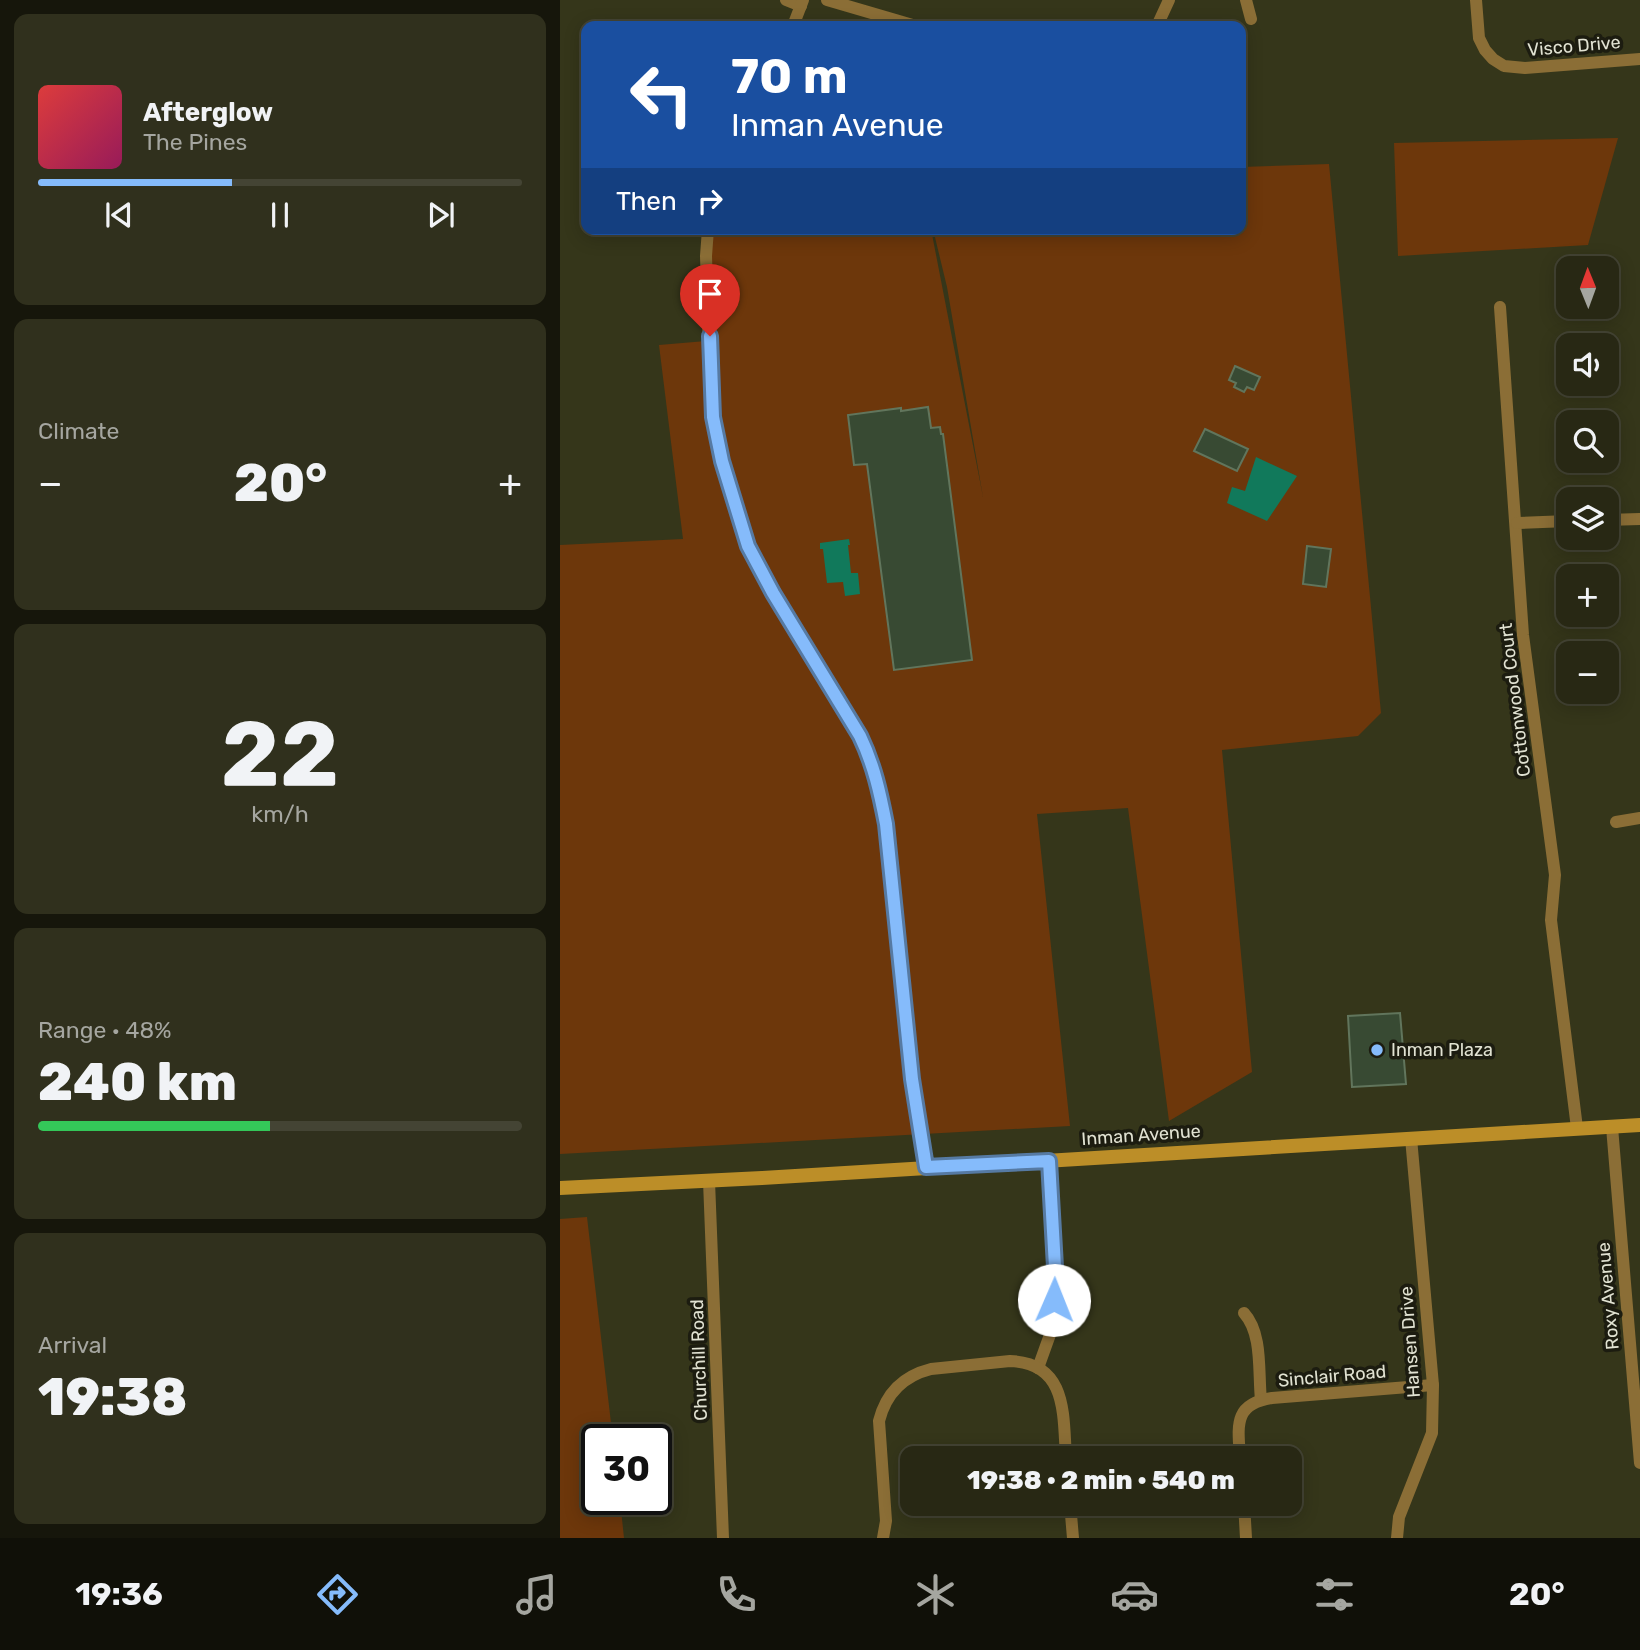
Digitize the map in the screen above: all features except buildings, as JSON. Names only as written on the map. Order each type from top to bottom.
[{"type":"main road","name":"Inman Avenue","points":[[560,1188],[1640,1125]]},
{"type":"street","points":[[786,0],[802,3],[795,21]]},
{"type":"street","points":[[827,0],[882,21]]},
{"type":"street","points":[[1160,21],[1170,0]]},
{"type":"street","points":[[1246,0],[1251,19]]},
{"type":"street","name":"Visco Drive","points":[[1476,0],[1479,38],[1493,59],[1504,66],[1525,68],[1640,59]]},
{"type":"street","points":[[708,235],[706,256],[713,417],[734,503],[748,546],[759,569],[860,736],[880,789],[911,1066],[926,1167]]},
{"type":"street","name":"Cottonwood Court","points":[[1500,307],[1523,635],[1555,875],[1551,920],[1577,1128]]},
{"type":"street","points":[[1619,520],[1640,519]]},
{"type":"street","points":[[1517,523],[1556,521]]},
{"type":"street","points":[[1616,822],[1640,818]]},
{"type":"street","name":"Roxy Avenue","points":[[1612,1126],[1640,1463]]},
{"type":"street","name":"Hansen Drive","points":[[1398,1538],[1399,1517],[1432,1433],[1433,1385],[1411,1138]]},
{"type":"street","points":[[1038,1368],[1052,1329],[1054,1300],[1055,1267],[1049,1161]]},
{"type":"street","name":"Churchill Road","points":[[709,1181],[723,1538]]},
{"type":"street","points":[[1244,1312],[1252,1322],[1256,1339],[1261,1400]]},
{"type":"street","points":[[883,1538],[886,1521],[879,1421],[882,1408],[896,1387],[918,1372],[1010,1361],[1038,1368],[1051,1378],[1059,1391],[1065,1446]]},
{"type":"street","name":"Sinclair Road","points":[[1239,1446],[1238,1424],[1241,1415],[1252,1403],[1261,1400],[1433,1385]]},
{"type":"street","points":[[1071,1516],[1073,1538]]},
{"type":"street","points":[[1245,1516],[1247,1538]]},
{"type":"shaded area","points":[[1618,138],[1588,245],[1398,256],[1394,143]]},
{"type":"shaded area","points":[[1329,164],[1381,713],[1358,736],[1222,750],[1252,1072],[1169,1121],[1128,808],[1037,814],[1070,1126],[560,1154],[560,545],[683,539],[659,345],[706,341],[710,235],[932,235],[983,497],[947,287],[934,235],[1246,235],[1246,167]]},
{"type":"shaded area","points":[[1256,457],[1297,476],[1267,521],[1227,503],[1232,487],[1245,491]]},
{"type":"shaded area","points":[[849,539],[851,573],[858,573],[860,594],[845,596],[843,582],[827,583],[820,543]]},
{"type":"shaded area","points":[[587,1217],[611,1424],[581,1424],[581,1515],[622,1515],[624,1538],[560,1538],[560,1219]]},
{"type":"place","name":"Inman Plaza","points":[[1377,1050]]},
{"type":"route","points":[[710,336],[713,417],[722,461],[748,546],[773,593],[860,736],[880,789],[886,824],[912,1079],[926,1167],[1049,1161],[1055,1267],[1054,1300]]}]
